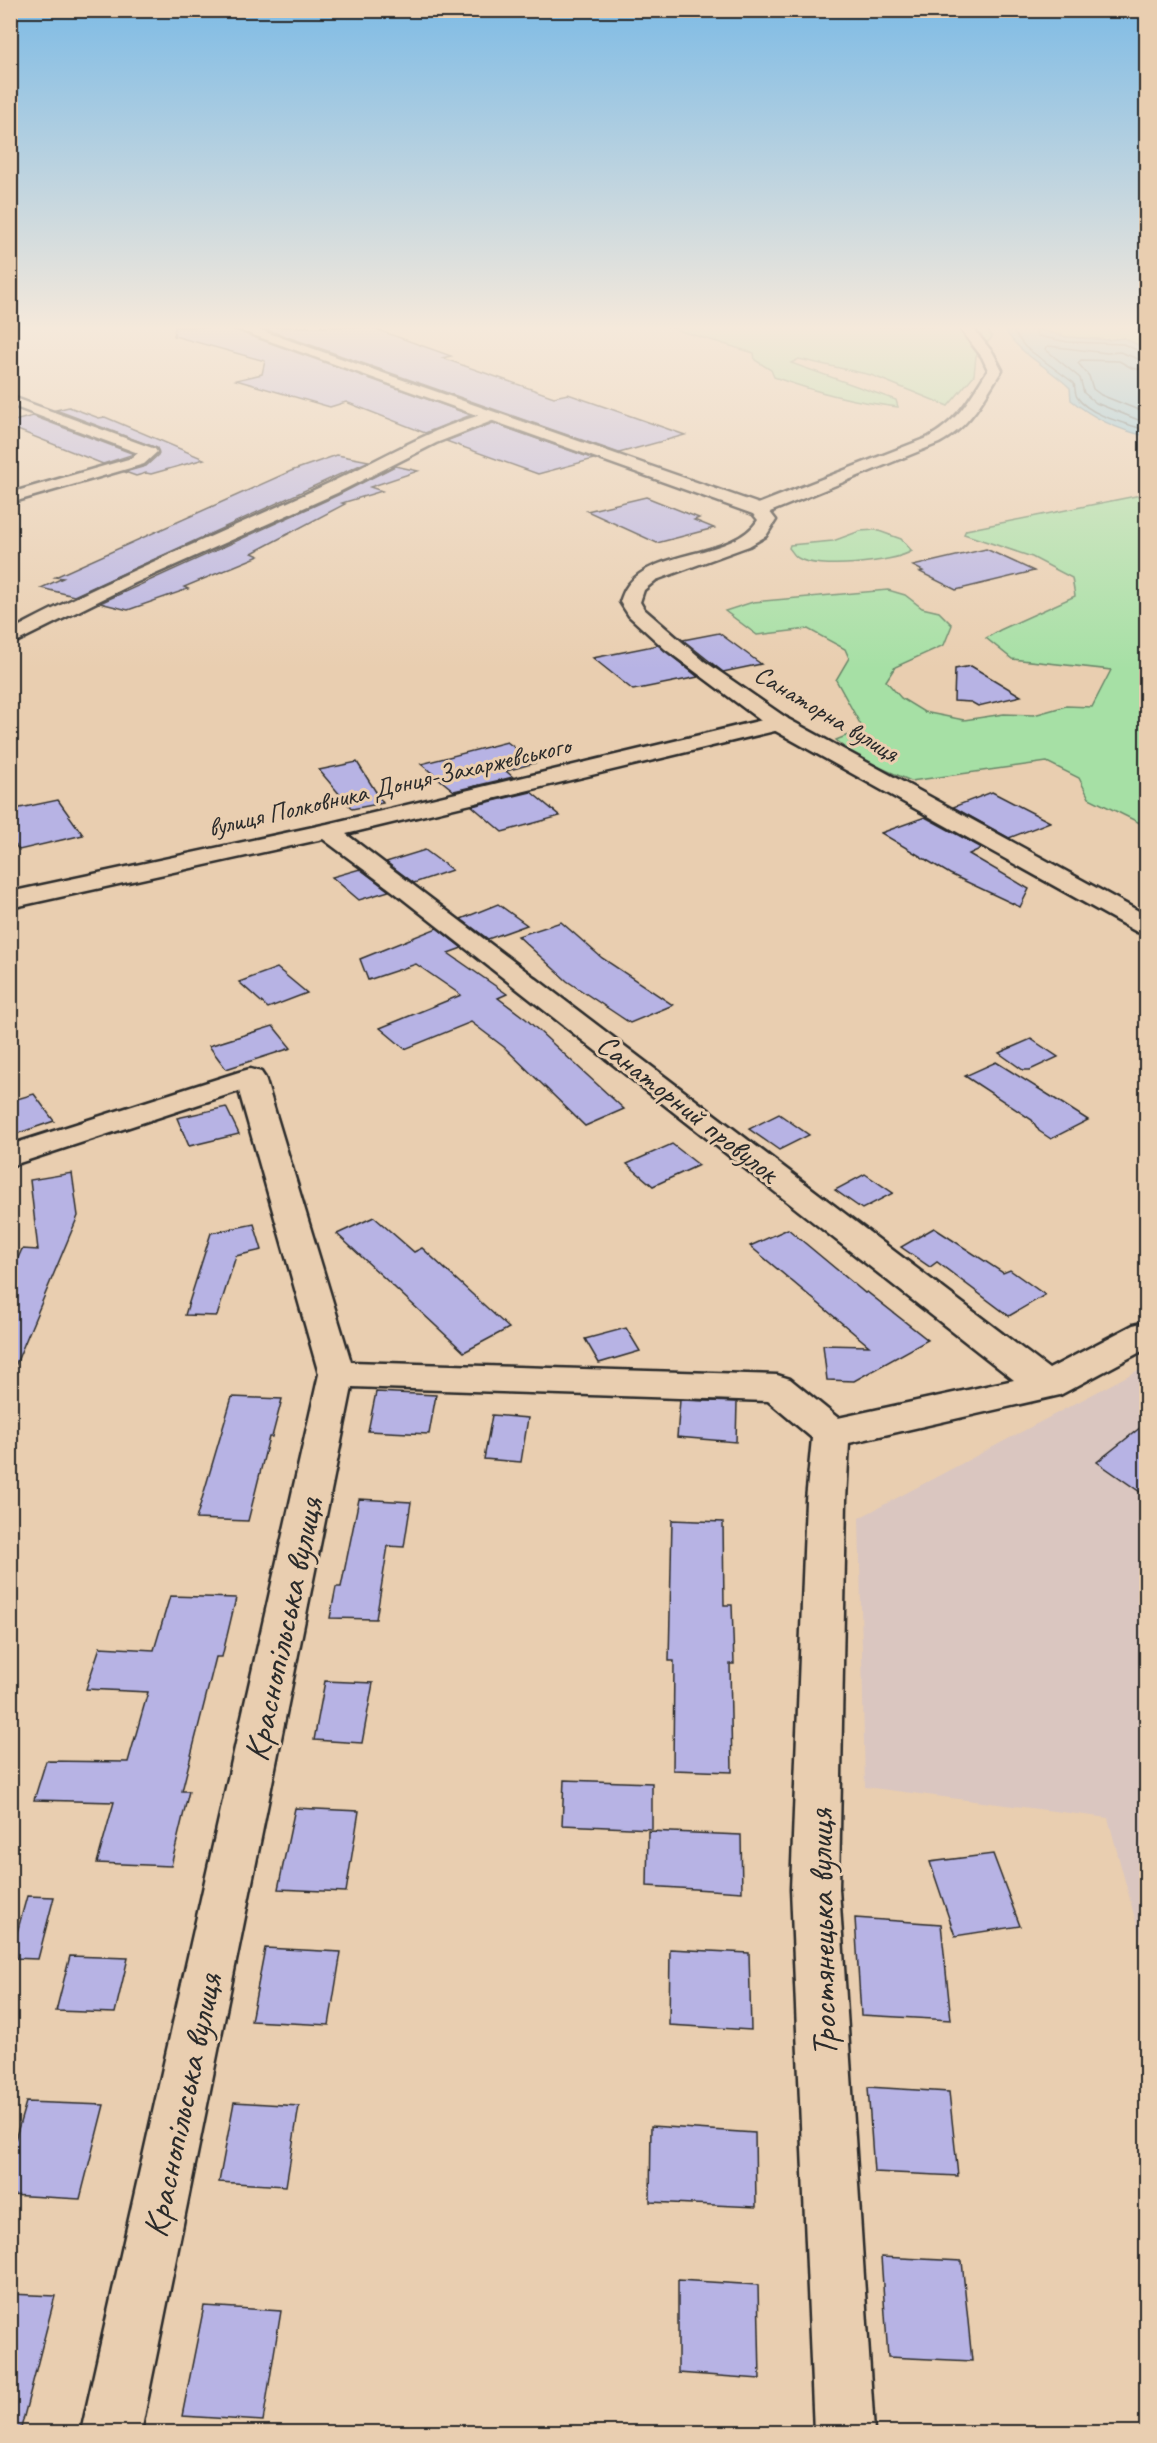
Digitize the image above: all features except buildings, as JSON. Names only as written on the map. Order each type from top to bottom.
[{"type":"street","points":[[10,498],[138,461],[149,452],[120,441]]},
{"type":"street","points":[[11,639],[105,592],[338,485],[428,441]]},
{"type":"street","points":[[563,441],[759,510],[927,441]]},
{"type":"street","name":"Санаторна вулиця","points":[[759,510],[767,520],[761,532],[737,544],[659,572],[635,589],[629,603],[633,611],[658,635],[779,723],[1146,926]]},
{"type":"street","name":"вулиця Полковника Донця-Захаржевського","points":[[10,900],[327,831],[779,723]]},
{"type":"street","name":"Санаторний провулок","points":[[327,831],[403,887],[1047,1386]]},
{"type":"street","name":"Краснопільська вулиця","points":[[10,1156],[250,1078],[337,1374],[111,2433]]},
{"type":"street","points":[[337,1374],[777,1388],[831,1433],[1047,1386],[1146,1334]]},
{"type":"street","name":"Тростянецька вулиця","points":[[831,1433],[826,1500],[815,1889],[844,2433]]},
{"type":"shaded area","points":[[1146,1366],[1146,1959],[1108,1818],[865,1787],[859,1518]]},
{"type":"green space","points":[[1146,494],[1146,826],[1089,798],[1079,778],[1047,762],[911,781],[858,758],[836,740],[863,729],[836,680],[849,658],[845,649],[808,629],[757,635],[725,611],[753,602],[888,590],[905,595],[922,608],[939,612],[952,625],[944,645],[895,667],[886,681],[901,698],[924,712],[964,720],[1004,714],[1034,715],[1066,706],[1092,707],[1111,670],[1012,659],[986,638],[1075,596],[1072,578],[1032,557],[964,534],[966,530]]},
{"type":"green space","points":[[876,530],[901,539],[912,551],[873,562],[821,564],[797,557],[789,548],[790,545],[833,541],[860,531]]}]
